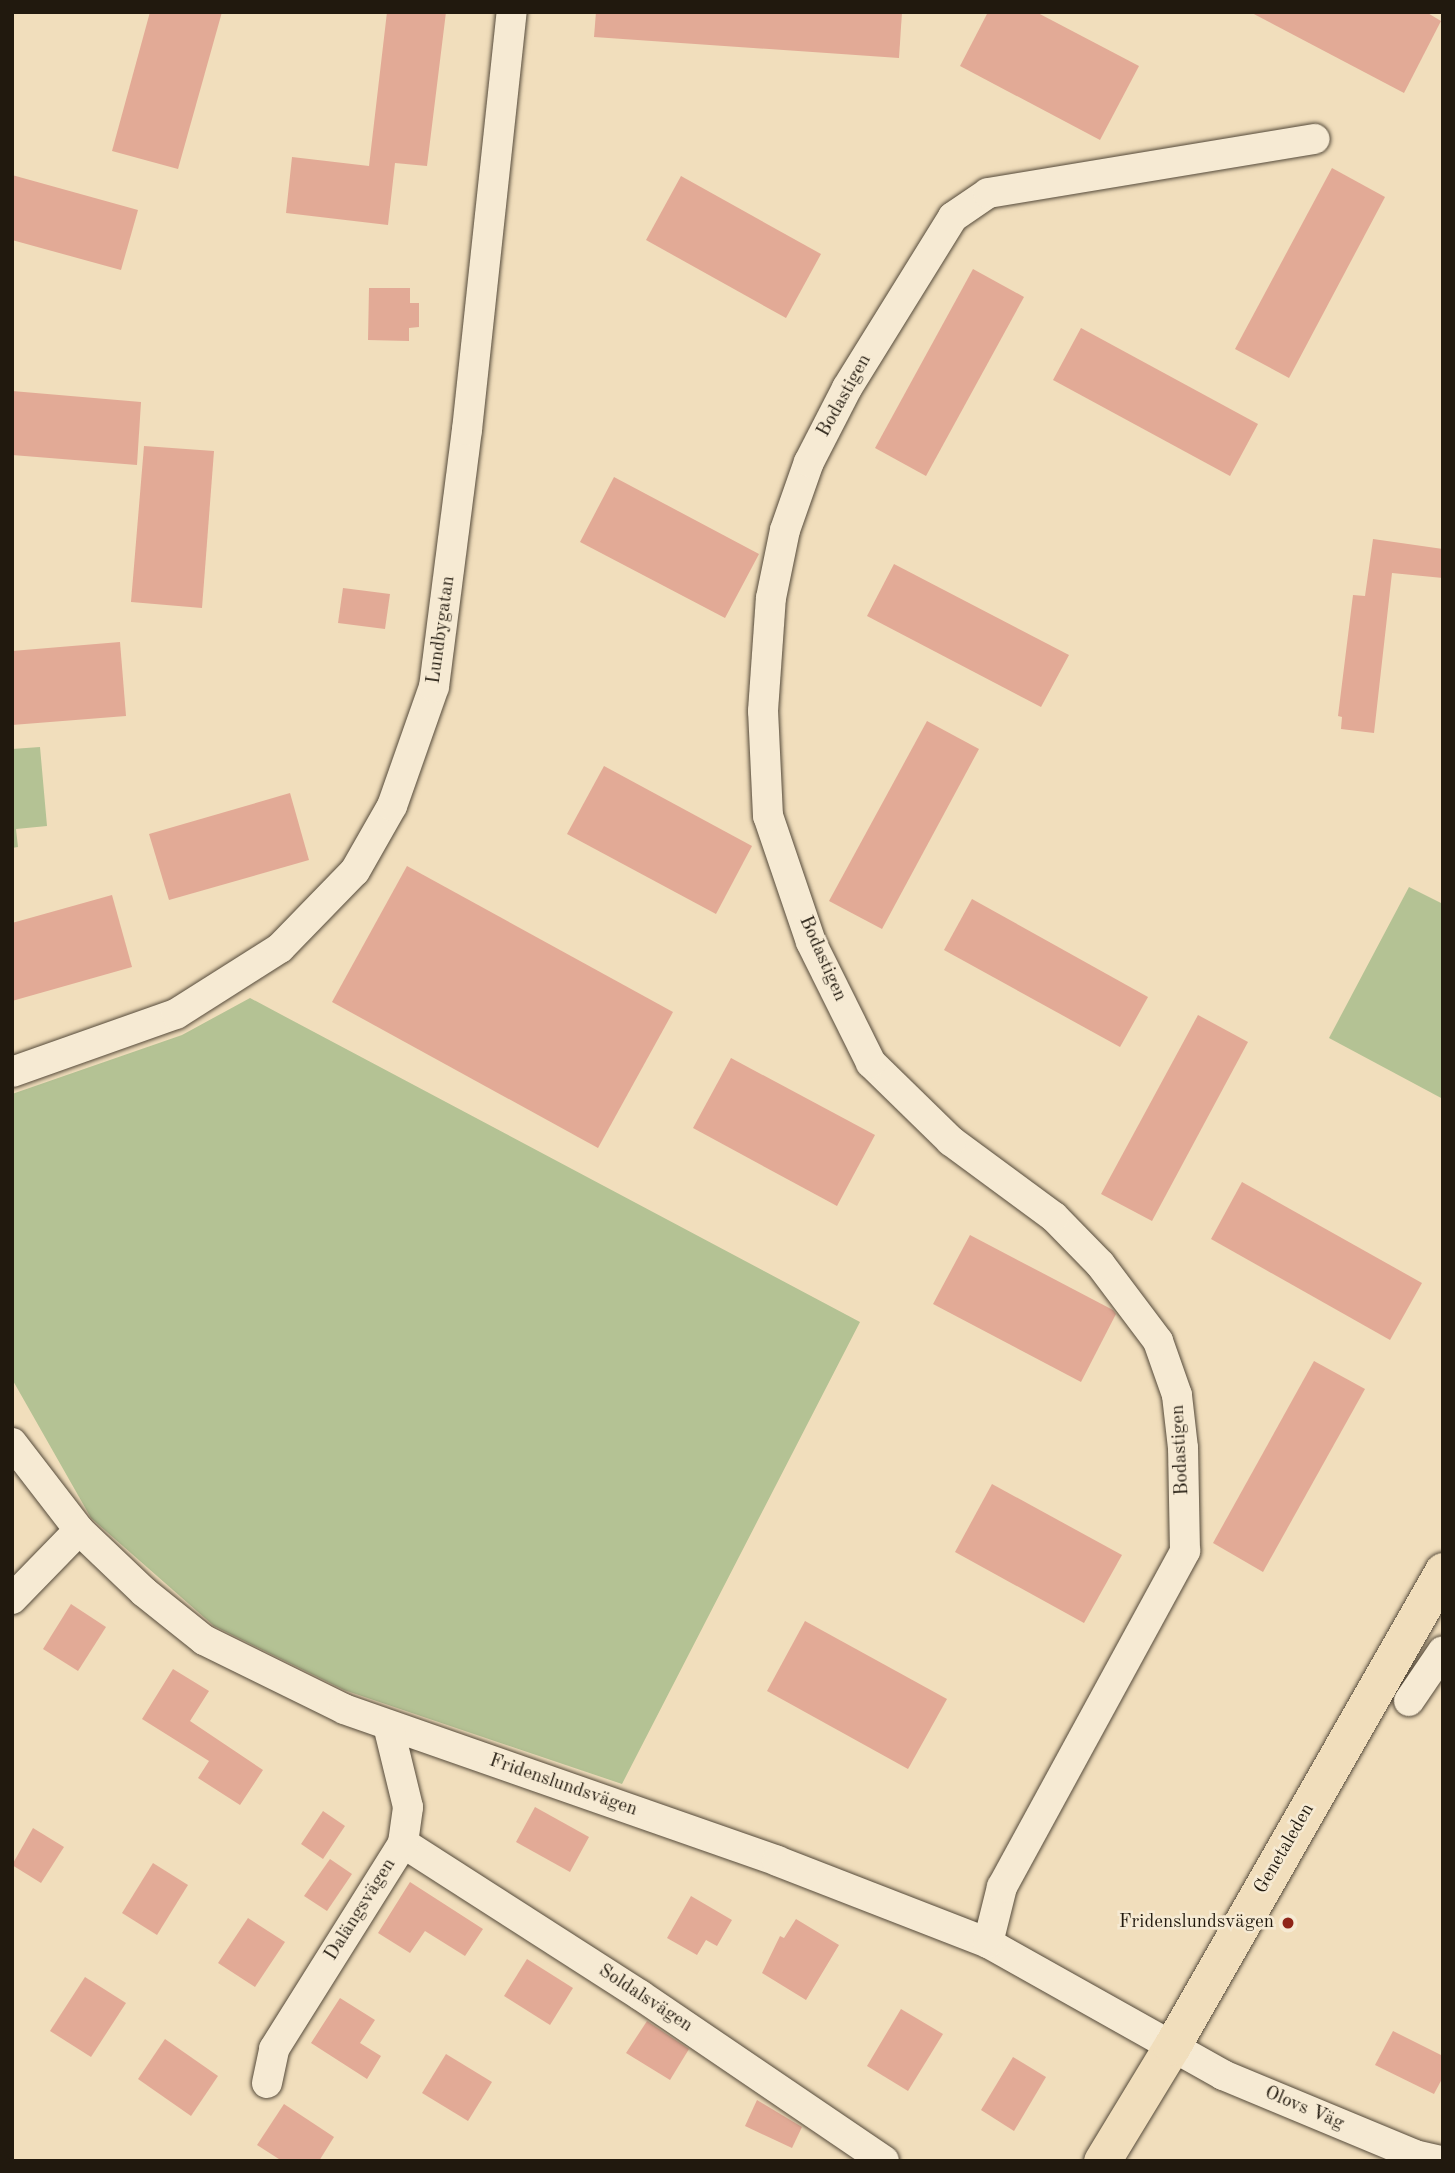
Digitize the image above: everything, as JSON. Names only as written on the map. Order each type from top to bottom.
[{"type":"main road","name":"Genetaleden","points":[[1102,2161],[1172,2046],[1443,1571]]},
{"type":"street","name":"Lundbygatan","points":[[12,1072],[176,1014],[280,948],[355,871],[392,806],[435,687],[467,430],[512,12]]},
{"type":"street","name":"Bodastigen","points":[[988,1943],[1002,1886],[1185,1551],[1183,1448],[1177,1395],[1158,1341],[1100,1264],[1054,1217],[951,1141],[871,1063],[811,942],[768,816],[763,711],[771,598],[785,530],[810,462],[847,388],[953,217],[988,193],[1315,139]]},
{"type":"street","name":"Fridenslundsvägen","points":[[12,1443],[79,1530],[144,1592],[204,1640],[344,1709],[777,1861],[988,1943],[1172,2046]]},
{"type":"street","points":[[12,1599],[79,1530]]},
{"type":"street","points":[[1409,1701],[1443,1651]]},
{"type":"street","name":"Dalängsvägen","points":[[267,2083],[274,2049],[403,1843],[408,1807],[388,1725]]},
{"type":"street","name":"Soldalsvägen","points":[[403,1843],[640,1995],[884,2161]]},
{"type":"street","name":"Olovs Väg","points":[[1172,2046],[1223,2075],[1422,2159]]},
{"type":"green space","points":[[40,747],[47,826],[16,829],[18,847],[12,848],[12,749]]},
{"type":"green space","points":[[1409,887],[1443,904],[1443,1099],[1329,1038]]},
{"type":"green space","points":[[250,998],[860,1322],[622,1784],[344,1690],[214,1626],[91,1518],[12,1379],[12,1094],[182,1035]]},
{"type":"building","points":[[150,12],[222,12],[178,169],[112,151]]},
{"type":"building","points":[[387,12],[446,12],[427,166],[395,163],[388,225],[286,213],[292,157],[369,166]]},
{"type":"building","points":[[596,12],[902,12],[899,58],[594,37]]},
{"type":"building","points":[[988,12],[1036,12],[1139,66],[1100,140],[960,66]]},
{"type":"building","points":[[1250,12],[1426,12],[1441,21],[1404,93]]},
{"type":"building","points":[[1332,168],[1385,197],[1289,378],[1235,349]]},
{"type":"building","points":[[12,175],[138,210],[121,270],[12,240]]},
{"type":"building","points":[[681,176],[821,254],[786,318],[646,240]]},
{"type":"building","points":[[973,269],[1024,297],[926,476],[875,448]]},
{"type":"building","points":[[369,288],[410,288],[410,303],[419,303],[419,327],[409,328],[409,341],[368,340]]},
{"type":"building","points":[[1081,328],[1258,424],[1230,476],[1053,380]]},
{"type":"building","points":[[12,391],[141,402],[137,465],[12,455]]},
{"type":"building","points":[[144,446],[214,451],[202,608],[131,602]]},
{"type":"building","points":[[614,477],[759,554],[725,618],[580,542]]},
{"type":"building","points":[[1373,539],[1443,549],[1443,578],[1392,573],[1374,733],[1341,729],[1342,717],[1338,716],[1353,595],[1365,596]]},
{"type":"building","points":[[894,564],[1069,655],[1041,707],[867,616]]},
{"type":"building","points":[[343,588],[390,594],[385,629],[338,623]]},
{"type":"building","points":[[120,642],[126,716],[12,725],[12,651]]},
{"type":"building","points":[[927,721],[979,749],[882,929],[829,901]]},
{"type":"building","points":[[604,766],[752,846],[716,914],[567,834]]},
{"type":"building","points":[[290,793],[309,860],[169,900],[149,834]]},
{"type":"building","points":[[407,866],[673,1012],[598,1148],[332,1002]]},
{"type":"building","points":[[112,895],[132,967],[12,1001],[12,923]]},
{"type":"building","points":[[972,899],[1148,997],[1120,1047],[944,950]]},
{"type":"building","points":[[1198,1015],[1248,1042],[1152,1221],[1101,1194]]},
{"type":"building","points":[[731,1058],[875,1135],[837,1206],[693,1128]]},
{"type":"building","points":[[1242,1182],[1422,1283],[1390,1340],[1211,1239]]},
{"type":"building","points":[[970,1235],[1113,1310],[1116,1314],[1081,1382],[933,1304]]},
{"type":"building","points":[[1314,1361],[1365,1389],[1263,1572],[1213,1543]]},
{"type":"building","points":[[992,1484],[1122,1555],[1084,1623],[955,1552]]},
{"type":"building","points":[[71,1604],[106,1627],[78,1671],[43,1649]]},
{"type":"building","points":[[805,1621],[947,1699],[908,1769],[767,1691]]},
{"type":"building","points":[[173,1669],[209,1691],[190,1721],[263,1770],[240,1805],[198,1778],[209,1761],[142,1719]]},
{"type":"building","points":[[535,1807],[589,1837],[570,1872],[516,1842]]},
{"type":"building","points":[[323,1811],[345,1826],[323,1859],[301,1844]]},
{"type":"building","points":[[33,1828],[64,1847],[41,1883],[12,1865]]},
{"type":"building","points":[[330,1859],[352,1874],[327,1911],[304,1896]]},
{"type":"building","points":[[153,1863],[188,1885],[157,1935],[122,1913]]},
{"type":"building","points":[[410,1882],[483,1929],[465,1956],[425,1931],[410,1953],[378,1933]]},
{"type":"building","points":[[691,1896],[732,1920],[717,1946],[706,1940],[697,1955],[667,1938]]},
{"type":"building","points":[[248,1918],[285,1942],[255,1987],[218,1963]]},
{"type":"building","points":[[796,1919],[839,1945],[806,2000],[762,1973],[780,1936],[784,1938]]},
{"type":"building","points":[[527,1959],[573,1988],[550,2025],[504,1996]]},
{"type":"building","points":[[85,1977],[126,2003],[91,2057],[50,2031]]},
{"type":"building","points":[[340,1998],[375,2020],[360,2043],[381,2056],[367,2079],[311,2043]]},
{"type":"building","points":[[901,2009],[943,2034],[908,2091],[867,2066]]},
{"type":"building","points":[[647,2021],[689,2049],[670,2080],[626,2053]]},
{"type":"building","points":[[1393,2031],[1443,2056],[1443,2077],[1434,2094],[1375,2065]]},
{"type":"building","points":[[165,2039],[218,2076],[191,2116],[138,2079]]},
{"type":"building","points":[[446,2054],[492,2082],[468,2121],[422,2093]]},
{"type":"building","points":[[1013,2057],[1046,2077],[1014,2131],[981,2110]]},
{"type":"building","points":[[757,2100],[802,2127],[792,2148],[745,2126]]},
{"type":"building","points":[[284,2104],[334,2137],[319,2161],[282,2161],[257,2145]]},
{"type":"place","name":"Fridenslundsvägen","points":[[1288,1923]]}]
